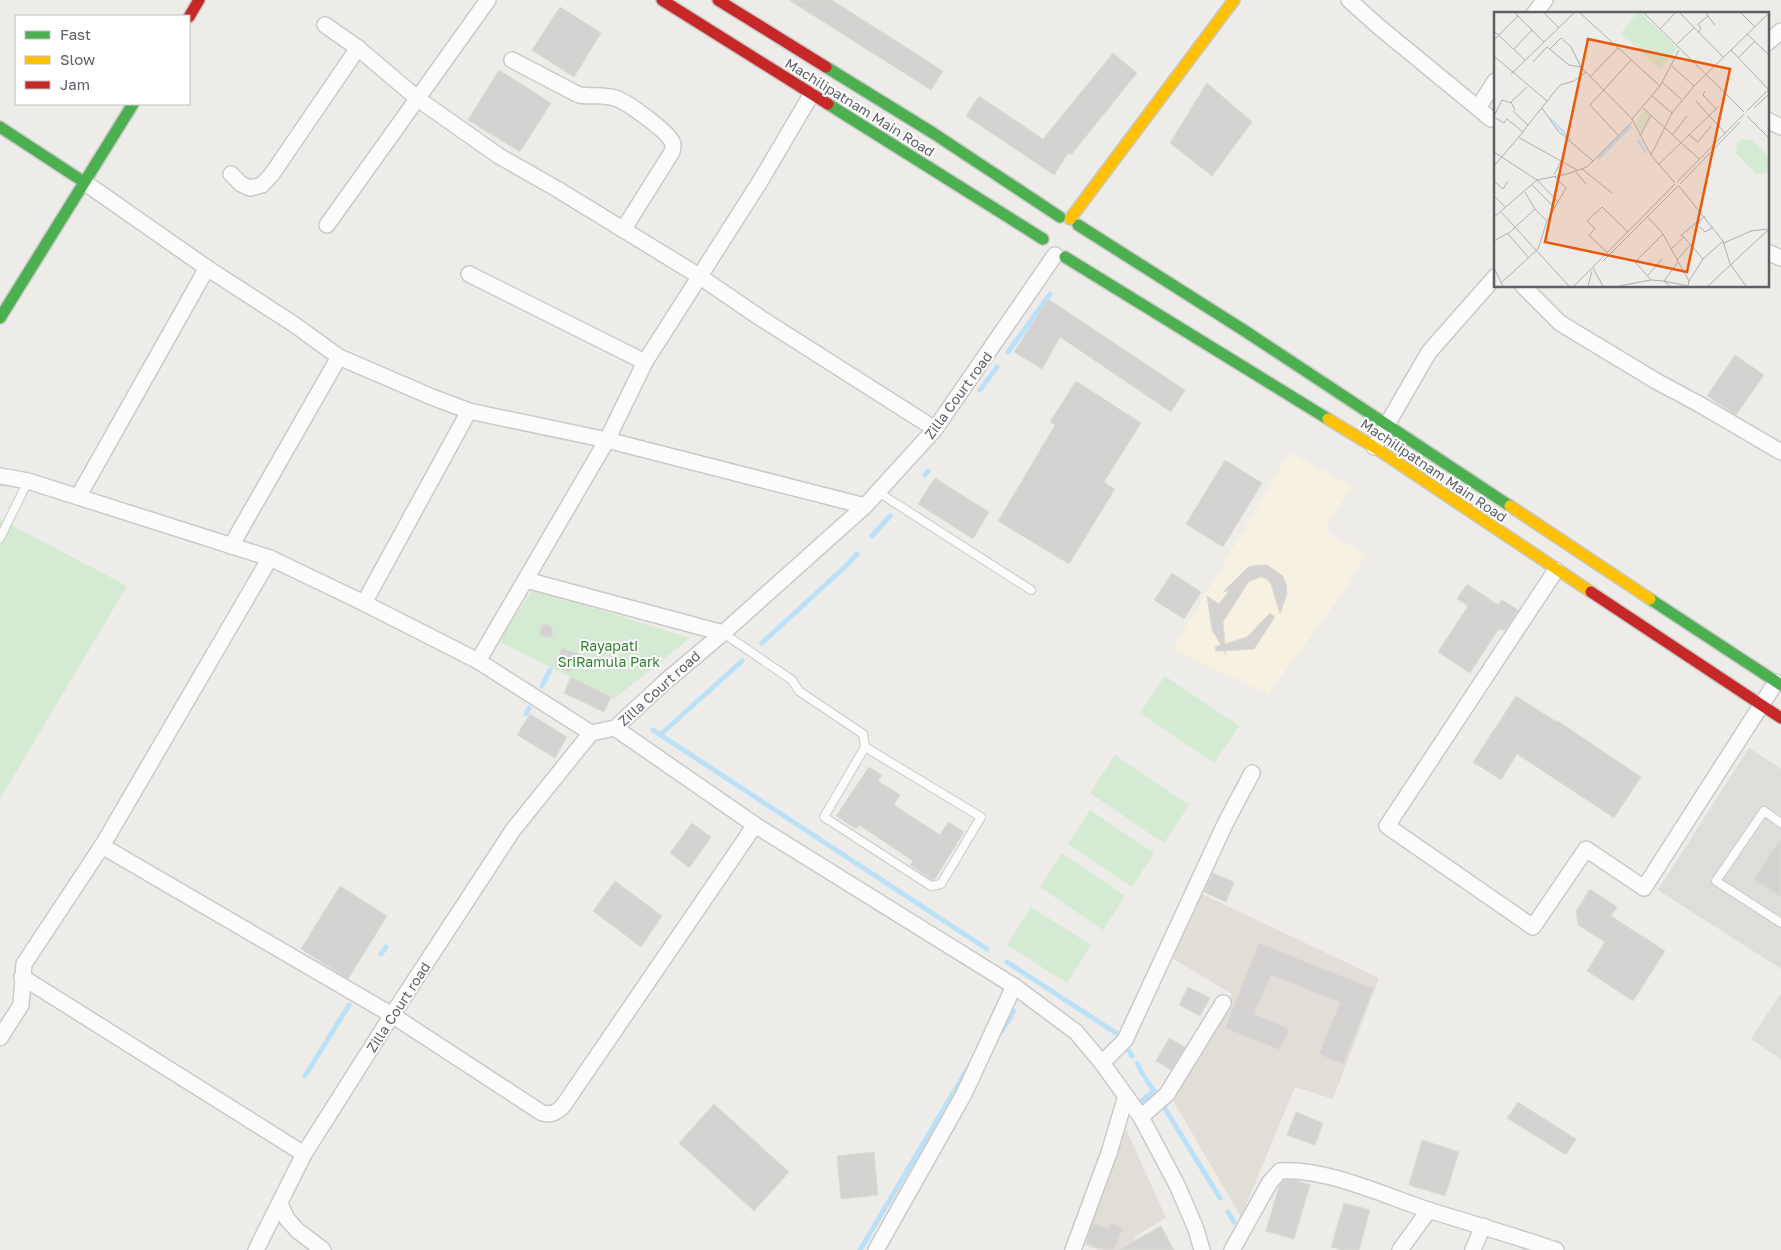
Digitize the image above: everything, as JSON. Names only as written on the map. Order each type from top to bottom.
[{"type":"main road","points":[[190,15],[199,0]]},
{"type":"main road","name":"Machilipatnam Main Road","points":[[662,0],[811,95],[1045,231],[1047,249],[1065,255],[1374,447],[1556,570],[1781,718]]},
{"type":"main road","name":"Machilipatnam Main Road","points":[[718,0],[933,133],[1245,331],[1778,684]]},
{"type":"main road","points":[[1069,220],[1234,0]]},
{"type":"main road","points":[[0,318],[133,105]]},
{"type":"main road","points":[[0,127],[84,182]]},
{"type":"main road","points":[[1045,231],[1050,221],[1069,220]]},
{"type":"main road","points":[[1069,220],[1082,235],[1081,240]]},
{"type":"street","points":[[327,225],[488,0]]},
{"type":"street","points":[[1350,0],[1366,5],[1378,26],[1491,119]]},
{"type":"street","points":[[325,25],[358,48],[418,99],[498,156],[699,276],[758,317],[935,429]]},
{"type":"street","points":[[1768,41],[1781,31]]},
{"type":"street","points":[[231,174],[241,184],[250,188],[262,185],[285,157],[358,48]]},
{"type":"street","points":[[512,60],[580,95],[600,95],[619,100],[660,128],[671,140],[673,144],[672,152],[623,230]]},
{"type":"street","points":[[1478,108],[1494,84]]},
{"type":"street","points":[[478,661],[607,440],[645,362],[761,180],[811,95]]},
{"type":"street","points":[[1768,120],[1781,127]]},
{"type":"street","points":[[84,182],[339,357],[432,397],[469,411],[607,440],[865,506]]},
{"type":"street","points":[[1768,252],[1781,258]]},
{"type":"street","name":"Zilla Court road","points":[[256,1250],[304,1154],[392,1015],[513,830],[591,733],[615,728],[865,506],[935,429],[1065,255]]},
{"type":"street","points":[[78,496],[207,268]]},
{"type":"street","points":[[469,274],[645,362]]},
{"type":"street","points":[[1374,447],[1428,352],[1494,278]]},
{"type":"street","points":[[1524,288],[1560,323],[1656,381],[1781,452]]},
{"type":"street","points":[[231,546],[339,357]]},
{"type":"street","points":[[364,603],[469,411]]},
{"type":"street","points":[[0,476],[28,481],[78,496],[270,558],[478,661],[591,733]]},
{"type":"street","points":[[0,1038],[21,1005],[24,964],[102,846],[270,558]]},
{"type":"street","points":[[1556,570],[1387,826],[1533,927],[1586,849],[1644,888],[1760,705],[1778,684]]},
{"type":"street","points":[[526,580],[723,633]]},
{"type":"street","points":[[615,728],[755,825],[1014,986],[1076,1032],[1102,1063],[1140,1117],[1178,1185],[1196,1229],[1202,1250]]},
{"type":"street","points":[[1102,1063],[1126,1040],[1225,824],[1252,773]]},
{"type":"street","points":[[102,846],[392,1015],[542,1113],[550,1114],[557,1111],[755,825]]},
{"type":"street","points":[[22,977],[304,1154]]},
{"type":"street","points":[[876,1250],[964,1094],[1014,986]]},
{"type":"street","points":[[1140,1117],[1167,1094],[1223,1003]]},
{"type":"street","points":[[1073,1250],[1109,1153],[1126,1096]]},
{"type":"street","points":[[1232,1250],[1270,1182],[1280,1171],[1293,1170],[1343,1180],[1429,1210],[1556,1250]]},
{"type":"street","points":[[280,1204],[287,1219],[298,1231],[323,1250]]},
{"type":"street","points":[[1400,1250],[1429,1210]]},
{"type":"street","points":[[1473,1250],[1483,1226]]},
{"type":"lane","points":[[0,538],[28,481]]},
{"type":"lane","points":[[878,492],[1030,590]]},
{"type":"lane","points":[[723,633],[792,680],[799,691],[862,734],[865,747],[824,816],[931,886],[941,884],[982,817],[865,747]]},
{"type":"lane","points":[[1781,823],[1764,811],[1716,881],[1781,923]]},
{"type":"shaded area","points":[[1290,452],[1351,486],[1325,530],[1366,555],[1345,590],[1268,694],[1173,649]]},
{"type":"shaded area","points":[[1749,748],[1781,769],[1781,969],[1658,890]]},
{"type":"shaded area","points":[[1200,893],[1379,978],[1333,1099],[1295,1087],[1241,1217],[1171,1097],[1232,994],[1170,957]]},
{"type":"shaded area","points":[[1781,993],[1781,1059],[1751,1039]]},
{"type":"shaded area","points":[[1126,1129],[1166,1218],[1135,1236],[1136,1250],[1098,1250],[1083,1244]]},
{"type":"green space","points":[[0,519],[127,586],[0,799]]},
{"type":"green space","name":"Rayapati SriRamula Park","points":[[533,589],[690,638],[614,699],[498,641]]},
{"type":"green space","points":[[1165,676],[1239,726],[1214,763],[1140,713]]},
{"type":"green space","points":[[1115,755],[1189,805],[1164,843],[1090,793]]},
{"type":"green space","points":[[1090,810],[1154,853],[1132,887],[1068,844]]},
{"type":"green space","points":[[1062,853],[1125,896],[1103,930],[1040,887]]},
{"type":"green space","points":[[1031,907],[1091,945],[1067,983],[1007,945]]},
{"type":"building","points":[[789,0],[832,0],[943,71],[931,90]]},
{"type":"building","points":[[560,7],[601,33],[574,77],[532,50]]},
{"type":"building","points":[[1113,53],[1137,73],[1071,155],[1068,153],[1054,175],[966,116],[979,96],[1043,139]]},
{"type":"building","points":[[499,70],[551,103],[520,152],[468,120]]},
{"type":"building","points":[[1207,83],[1252,122],[1212,176],[1170,143]]},
{"type":"building","points":[[1048,299],[1185,390],[1171,412],[1060,337],[1042,369],[1014,352]]},
{"type":"building","points":[[1735,355],[1764,375],[1736,415],[1707,396]]},
{"type":"building","points":[[1076,381],[1141,423],[1104,482],[1115,489],[1069,564],[998,521],[1055,425],[1050,422]]},
{"type":"building","points":[[1225,460],[1262,483],[1223,547],[1186,524]]},
{"type":"building","points":[[935,478],[989,512],[973,539],[918,504]]},
{"type":"building","points":[[1267,565],[1283,576],[1287,594],[1280,614],[1271,584],[1267,579],[1261,577],[1249,581],[1223,622],[1225,644],[1247,637],[1270,613],[1275,617],[1254,649],[1225,651],[1226,655],[1224,651],[1216,651],[1215,647],[1221,645],[1212,630],[1207,596],[1219,604],[1229,591],[1224,591],[1248,567]]},
{"type":"building","points":[[1172,573],[1201,592],[1184,619],[1154,600]]},
{"type":"building","points":[[1467,584],[1498,605],[1502,600],[1518,610],[1506,629],[1498,630],[1470,673],[1438,652],[1468,606],[1457,599]]},
{"type":"building","points":[[548,624],[553,631],[552,637],[540,634],[542,625]]},
{"type":"building","points":[[562,648],[578,654],[570,672],[555,666]]},
{"type":"building","points":[[571,677],[611,697],[604,712],[564,693]]},
{"type":"building","points":[[1516,696],[1558,721],[1641,777],[1614,818],[1517,754],[1501,780],[1473,762]]},
{"type":"building","points":[[530,714],[567,737],[555,758],[517,735]]},
{"type":"building","points":[[869,767],[882,775],[878,781],[900,795],[894,805],[940,835],[948,822],[964,832],[935,879],[932,880],[910,865],[913,861],[859,825],[856,829],[836,816]]},
{"type":"building","points":[[692,823],[711,837],[689,868],[670,853]]},
{"type":"building","points":[[1781,838],[1781,897],[1754,879]]},
{"type":"building","points":[[1213,873],[1234,882],[1226,902],[1204,892]]},
{"type":"building","points":[[615,881],[662,916],[641,947],[593,911]]},
{"type":"building","points":[[340,886],[387,916],[348,979],[301,949]]},
{"type":"building","points":[[1590,889],[1617,907],[1611,916],[1665,951],[1633,1001],[1587,971],[1605,942],[1578,925],[1576,911]]},
{"type":"building","points":[[1259,943],[1374,988],[1343,1064],[1319,1054],[1340,1002],[1271,975],[1254,1014],[1289,1029],[1280,1050],[1225,1028]]},
{"type":"building","points":[[1188,987],[1210,998],[1200,1016],[1179,1005]]},
{"type":"building","points":[[1169,1038],[1185,1047],[1171,1070],[1156,1061]]},
{"type":"building","points":[[1518,1102],[1576,1139],[1566,1155],[1507,1118]]},
{"type":"building","points":[[714,1104],[789,1172],[754,1211],[679,1143]]},
{"type":"building","points":[[1296,1112],[1323,1123],[1315,1145],[1287,1135]]},
{"type":"building","points":[[1422,1140],[1459,1152],[1445,1196],[1409,1185]]},
{"type":"building","points":[[874,1152],[878,1195],[841,1199],[837,1156]]},
{"type":"building","points":[[1284,1180],[1295,1180],[1310,1185],[1294,1239],[1266,1231],[1279,1186]]},
{"type":"building","points":[[1344,1203],[1370,1210],[1359,1250],[1342,1250],[1331,1247]]},
{"type":"building","points":[[1093,1223],[1109,1229],[1111,1223],[1123,1228],[1114,1250],[1104,1250],[1086,1243]]},
{"type":"building","points":[[1161,1226],[1174,1250],[1119,1250]]},
{"type":"waterway","points":[[1008,352],[1050,294]]},
{"type":"waterway","points":[[980,390],[997,367]]},
{"type":"waterway","points":[[925,475],[928,471]]},
{"type":"waterway","points":[[872,536],[890,516]]},
{"type":"waterway","points":[[762,643],[857,554]]},
{"type":"waterway","points":[[660,735],[742,661]]},
{"type":"waterway","points":[[542,686],[550,670]]},
{"type":"waterway","points":[[526,714],[529,708]]},
{"type":"waterway","points":[[653,730],[987,949]]},
{"type":"waterway","points":[[381,954],[386,947]]},
{"type":"waterway","points":[[1007,962],[1119,1035]]},
{"type":"waterway","points":[[305,1076],[349,1005]]},
{"type":"waterway","points":[[1001,1032],[1014,1011]]},
{"type":"waterway","points":[[1126,1046],[1132,1056]]},
{"type":"waterway","points":[[860,1250],[971,1063]]},
{"type":"waterway","points":[[1137,1063],[1143,1075]]},
{"type":"waterway","points":[[1146,1079],[1155,1093]]},
{"type":"waterway","points":[[1139,1103],[1154,1091]]},
{"type":"waterway","points":[[1164,1107],[1220,1198]]},
{"type":"waterway","points":[[1228,1212],[1234,1222]]},
{"type":"traffic: fast","points":[[826,67],[933,133],[1060,217]]},
{"type":"traffic: fast","points":[[828,104],[1043,239]]},
{"type":"traffic: fast","points":[[0,318],[132,105]]},
{"type":"traffic: fast","points":[[0,127],[84,182]]},
{"type":"traffic: fast","points":[[1078,225],[1245,331],[1510,506]]},
{"type":"traffic: fast","points":[[1065,257],[1328,419]]},
{"type":"traffic: fast","points":[[1650,599],[1781,685]]},
{"type":"traffic: slow","points":[[1070,219],[1234,0]]},
{"type":"traffic: slow","points":[[1328,419],[1374,447],[1591,592]]},
{"type":"traffic: slow","points":[[1510,506],[1650,599]]},
{"type":"traffic: jam","points":[[190,15],[199,0]]},
{"type":"traffic: jam","points":[[662,0],[828,104]]},
{"type":"traffic: jam","points":[[718,0],[826,67]]},
{"type":"traffic: jam","points":[[1591,592],[1781,718]]}]
